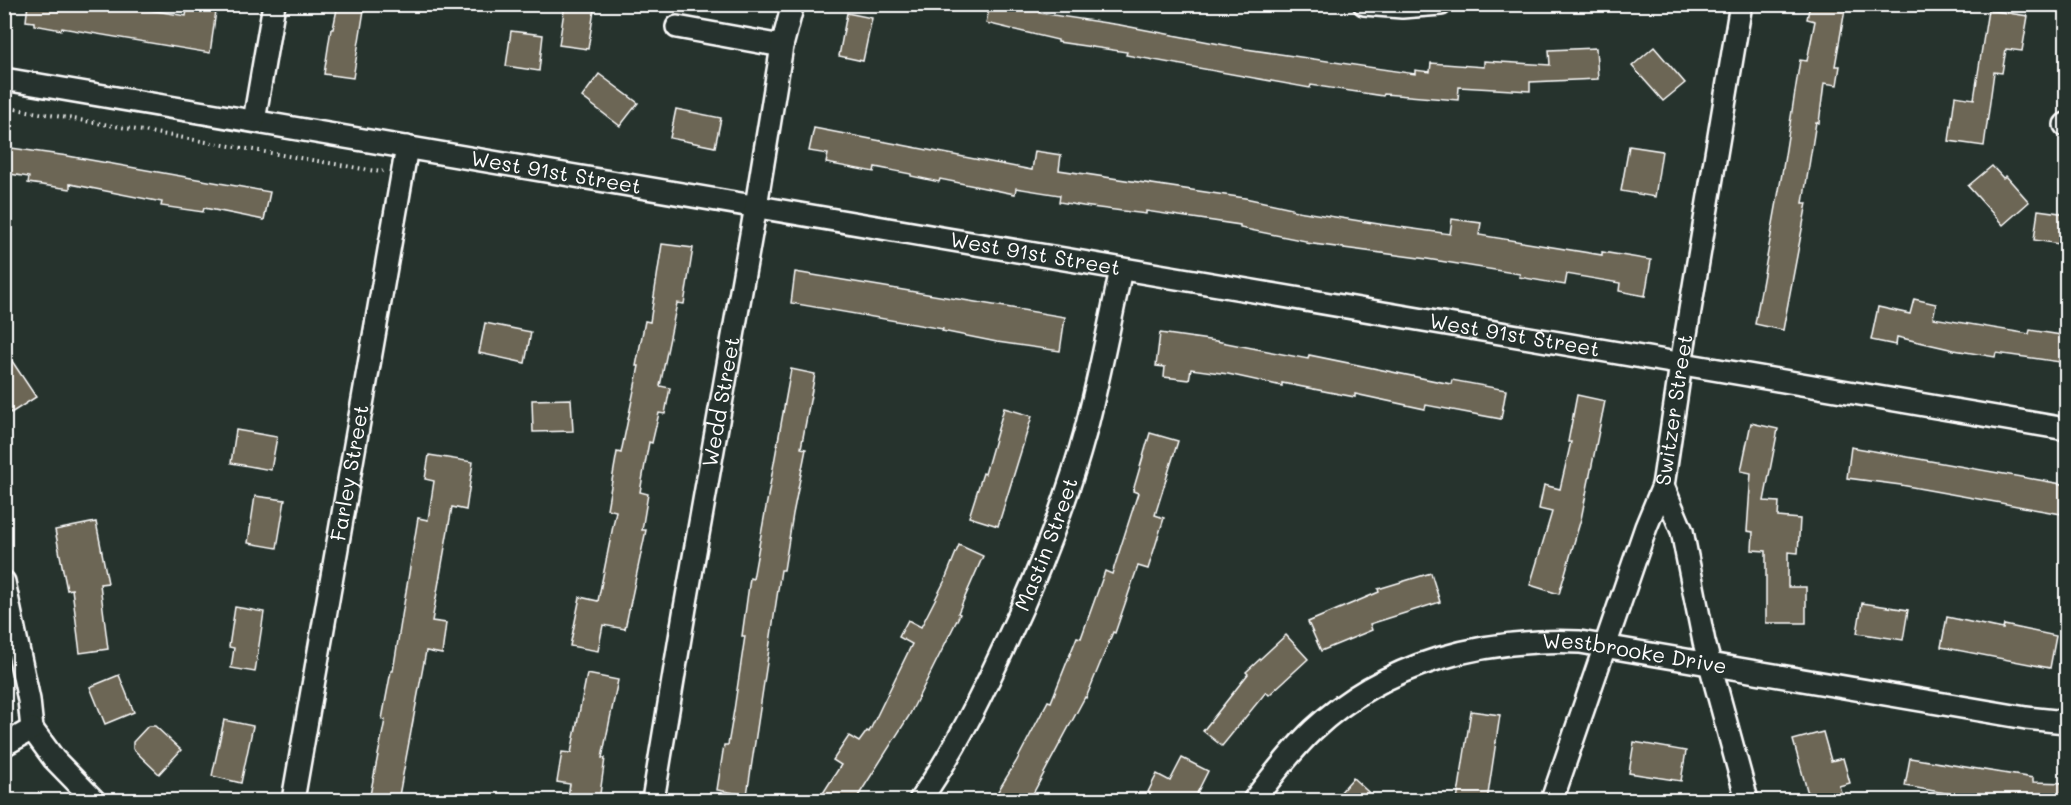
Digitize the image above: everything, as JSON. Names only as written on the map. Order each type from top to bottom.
[{"type":"street","points":[[254,121],[274,4]]},
{"type":"street","name":"Wedd Street","points":[[653,801],[782,46],[793,4]]},
{"type":"street","points":[[1364,4],[1402,7],[1441,4]]},
{"type":"street","name":"Switzer Street","points":[[1552,801],[1646,526],[1663,486],[1740,4]]},
{"type":"street","points":[[677,27],[782,46]]},
{"type":"street","name":"West 91st Street","points":[[4,79],[2067,429]]},
{"type":"street","name":"Farley Street","points":[[293,801],[407,147]]},
{"type":"street","name":"Mastin Street","points":[[920,801],[981,698],[1026,600],[1058,520],[1084,434],[1121,268]]},
{"type":"street","points":[[1663,486],[1682,531],[1704,642],[1747,801]]},
{"type":"street","points":[[4,582],[29,700],[32,729],[54,759],[94,801]]},
{"type":"street","name":"Westbrooke Drive","points":[[1254,801],[1276,769],[1313,730],[1353,698],[1396,674],[1443,656],[1490,646],[1541,640],[1580,642],[2025,718],[2067,722]]},
{"type":"street","points":[[4,745],[32,729]]},
{"type":"path","points":[[4,107],[381,172],[407,147]]},
{"type":"building","points":[[28,4],[113,4],[186,16],[188,4],[217,4],[210,53],[34,25],[34,22],[26,21]]},
{"type":"building","points":[[338,4],[365,4],[353,78],[324,74],[331,29],[333,29]]},
{"type":"building","points":[[565,4],[595,4],[588,49],[559,45]]},
{"type":"building","points":[[990,4],[1041,4],[1039,13],[1120,25],[1246,49],[1415,74],[1415,70],[1430,72],[1431,63],[1484,67],[1484,61],[1550,65],[1549,50],[1596,48],[1598,79],[1530,82],[1530,91],[1459,87],[1458,100],[1384,94],[1383,96],[1311,85],[1310,88],[1126,55],[1127,52],[1058,42],[1058,40],[986,23]]},
{"type":"building","points":[[1810,4],[1846,4],[1835,66],[1840,66],[1837,85],[1824,83],[1819,123],[1816,122],[1803,203],[1807,203],[1783,330],[1755,324],[1800,60],[1807,61],[1815,21],[1807,19]]},
{"type":"building","points":[[1988,10],[2028,16],[2022,51],[2006,49],[2002,73],[1994,72],[1984,146],[1949,141],[1955,96],[1974,99]]},
{"type":"building","points":[[847,13],[872,18],[863,61],[839,56]]},
{"type":"building","points":[[511,31],[543,35],[539,71],[506,66]]},
{"type":"building","points":[[1654,47],[1685,83],[1663,101],[1632,66]]},
{"type":"building","points":[[599,74],[638,103],[620,126],[582,97]]},
{"type":"building","points":[[676,109],[721,118],[715,147],[670,138]]},
{"type":"building","points":[[814,128],[1032,170],[1035,151],[1061,155],[1059,170],[1245,198],[1292,208],[1291,210],[1385,225],[1450,234],[1452,219],[1481,223],[1479,235],[1602,255],[1602,252],[1651,260],[1645,296],[1619,291],[1620,283],[1567,274],[1565,285],[1519,277],[1520,274],[1306,243],[1306,241],[1240,228],[1240,225],[1146,211],[1146,214],[1059,202],[1060,195],[1016,188],[1015,194],[940,179],[939,182],[875,167],[874,172],[826,163],[828,154],[809,151]]},
{"type":"building","points":[[1629,146],[1662,151],[1655,197],[1621,191]]},
{"type":"building","points":[[4,147],[68,156],[270,192],[264,220],[204,208],[203,212],[161,206],[162,202],[70,184],[70,189],[28,183],[29,177],[4,173]]},
{"type":"building","points":[[1992,166],[2003,178],[2006,176],[2029,202],[2003,225],[1968,186]]},
{"type":"building","points":[[2038,210],[2067,214],[2065,245],[2034,240]]},
{"type":"building","points":[[662,244],[693,248],[684,304],[677,303],[660,386],[670,388],[665,414],[659,413],[652,443],[649,442],[640,492],[648,494],[642,530],[646,530],[625,629],[603,625],[598,651],[570,646],[580,597],[598,601],[616,511],[607,509],[617,452],[621,453],[639,366],[636,366],[645,321],[650,322]]},
{"type":"building","points":[[795,272],[1065,317],[1060,351],[997,342],[942,331],[943,329],[791,303]]},
{"type":"building","points":[[1914,299],[1936,304],[1933,318],[2029,334],[2030,330],[2067,336],[2067,363],[1996,353],[1995,357],[1897,337],[1896,345],[1871,340],[1878,307],[1910,314]]},
{"type":"building","points":[[485,323],[531,332],[525,363],[479,353]]},
{"type":"building","points":[[1160,333],[1216,341],[1308,359],[1309,355],[1451,384],[1452,380],[1506,390],[1501,419],[1426,405],[1425,409],[1355,394],[1355,397],[1282,383],[1282,386],[1228,374],[1191,369],[1189,380],[1164,377],[1165,367],[1156,366]]},
{"type":"building","points":[[4,349],[36,397],[11,413],[4,403]]},
{"type":"building","points":[[791,369],[815,374],[801,448],[806,449],[784,570],[781,570],[747,795],[717,790],[724,745],[728,745],[734,710],[745,636],[742,636],[750,578],[753,579]]},
{"type":"building","points":[[1577,395],[1605,401],[1581,519],[1559,594],[1530,585],[1552,512],[1539,509],[1544,485],[1560,489],[1571,442],[1568,442]]},
{"type":"building","points":[[571,399],[573,431],[533,432],[532,400]]},
{"type":"building","points":[[1004,408],[1032,416],[998,526],[969,517],[983,473],[985,474]]},
{"type":"building","points":[[1751,423],[1778,429],[1764,501],[1779,502],[1778,517],[1800,519],[1798,553],[1788,552],[1788,587],[1806,587],[1806,623],[1766,623],[1766,551],[1752,550],[1753,532],[1747,531],[1751,473],[1741,471]]},
{"type":"building","points":[[236,430],[277,437],[271,470],[231,463]]},
{"type":"building","points":[[1150,433],[1178,441],[1155,515],[1164,518],[1148,569],[1138,566],[1115,633],[1113,632],[1086,698],[1029,801],[992,801],[1016,762],[1048,701],[1051,702],[1077,637],[1081,638],[1105,571],[1112,574],[1138,493],[1133,491]]},
{"type":"building","points":[[1851,447],[2067,485],[2067,515],[1901,485],[1847,478]]},
{"type":"building","points":[[429,455],[473,462],[466,510],[452,507],[432,621],[446,623],[442,654],[426,651],[398,801],[370,795],[385,720],[382,719],[391,671],[393,671],[418,518],[428,520],[434,481],[425,479]]},
{"type":"building","points":[[255,496],[285,500],[277,548],[248,543]]},
{"type":"building","points":[[96,522],[108,583],[100,584],[108,649],[80,653],[72,589],[67,590],[55,530]]},
{"type":"building","points":[[959,545],[983,556],[958,613],[960,614],[909,716],[855,801],[818,801],[841,765],[833,760],[849,736],[859,742],[867,731],[869,732],[912,644],[899,637],[908,620],[921,627],[944,582]]},
{"type":"building","points":[[1431,573],[1440,602],[1370,624],[1372,630],[1321,651],[1308,622],[1379,592],[1378,589]]},
{"type":"building","points":[[1862,603],[1908,610],[1903,640],[1857,633]]},
{"type":"building","points":[[235,607],[264,612],[255,672],[231,668],[234,648],[229,647]]},
{"type":"building","points":[[1947,617],[2003,629],[2004,625],[2056,636],[2050,668],[1941,647]]},
{"type":"building","points":[[1286,635],[1308,659],[1269,695],[1266,692],[1222,746],[1203,731],[1248,674],[1246,672]]},
{"type":"building","points":[[587,674],[618,680],[602,758],[605,758],[599,801],[567,801],[570,784],[557,782],[562,752],[571,753]]},
{"type":"building","points":[[119,675],[134,712],[105,724],[90,687]]},
{"type":"building","points":[[1471,711],[1500,715],[1487,801],[1457,801]]},
{"type":"building","points":[[224,720],[253,726],[241,783],[212,776]]},
{"type":"building","points":[[148,726],[155,726],[181,750],[159,774],[133,749],[133,742]]},
{"type":"building","points":[[1823,732],[1831,761],[1843,758],[1850,783],[1839,786],[1844,801],[1810,801],[1793,740]]},
{"type":"building","points":[[1634,742],[1686,751],[1681,781],[1629,773]]},
{"type":"building","points":[[1182,758],[1208,771],[1193,801],[1164,801],[1148,792],[1157,774],[1170,781]]},
{"type":"building","points":[[1910,758],[2033,778],[2033,782],[2067,783],[2067,801],[1974,801],[1974,798],[1905,786]]},
{"type":"building","points":[[1353,778],[1378,801],[1333,801]]}]
